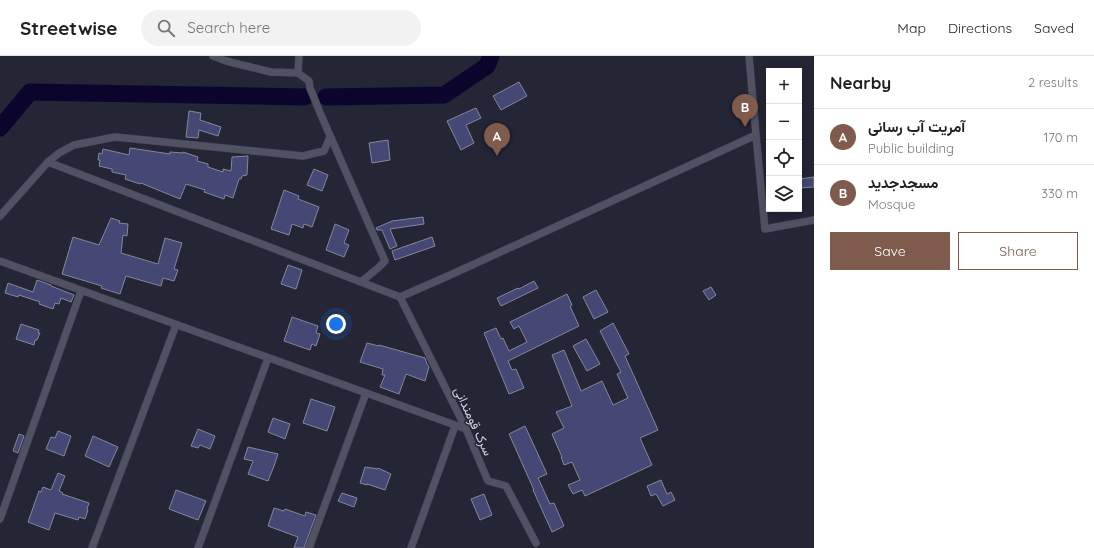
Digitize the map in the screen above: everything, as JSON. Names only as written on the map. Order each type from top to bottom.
[{"type":"street","points":[[213,56],[226,61],[271,72],[298,73],[309,81],[310,88],[330,137],[385,261],[361,282]]},
{"type":"street","points":[[298,73],[299,56]]},
{"type":"street","points":[[749,56],[765,229],[814,220]]},
{"type":"street","points":[[48,162],[400,297],[756,135]]},
{"type":"street","points":[[0,216],[48,162],[59,153],[74,145],[115,137],[303,156],[324,151],[330,137]]},
{"type":"street","points":[[0,261],[466,429]]},
{"type":"street","points":[[0,519],[81,291]]},
{"type":"street","name":"سرک قومندانی","points":[[400,297],[466,429],[488,481],[506,486],[536,543]]},
{"type":"street","points":[[92,548],[176,325]]},
{"type":"street","points":[[198,548],[268,358]]},
{"type":"street","points":[[309,548],[366,393]]},
{"type":"street","points":[[411,548],[455,426]]},
{"type":"building","points":[[519,82],[527,96],[501,110],[493,96]]},
{"type":"building","points":[[476,108],[481,118],[466,125],[474,143],[461,150],[447,121]]},
{"type":"building","points":[[189,111],[201,113],[200,120],[221,127],[218,136],[199,130],[198,138],[186,137]]},
{"type":"building","points":[[388,140],[390,160],[372,163],[369,143]]},
{"type":"building","points":[[130,148],[170,154],[170,152],[183,152],[198,157],[197,161],[208,164],[208,167],[223,172],[223,169],[231,171],[232,157],[248,156],[247,175],[242,176],[241,179],[239,179],[233,198],[225,195],[224,199],[204,192],[205,190],[186,184],[180,199],[141,183],[140,184],[125,179],[126,175],[112,172],[112,169],[99,166],[99,153],[102,154],[103,149],[129,155]]},
{"type":"building","points":[[314,169],[328,175],[322,191],[307,185]]},
{"type":"building","points":[[814,177],[814,187],[802,188],[802,179]]},
{"type":"building","points":[[284,190],[299,196],[298,199],[319,207],[312,227],[304,224],[303,228],[292,224],[289,235],[271,229]]},
{"type":"building","points":[[423,217],[424,224],[390,229],[397,246],[390,249],[382,230],[377,230],[376,228],[392,221]]},
{"type":"building","points":[[111,218],[120,221],[119,223],[128,224],[127,236],[123,235],[121,253],[158,264],[165,238],[182,243],[174,269],[178,270],[174,281],[163,278],[161,286],[126,276],[120,294],[101,288],[102,286],[62,274],[73,237],[99,245]]},
{"type":"building","points":[[335,224],[349,230],[344,243],[349,245],[344,257],[326,250]]},
{"type":"building","points":[[432,237],[435,246],[395,260],[392,251]]},
{"type":"building","points":[[288,265],[302,270],[296,289],[281,284]]},
{"type":"building","points":[[37,280],[74,295],[71,302],[61,298],[59,304],[55,303],[53,309],[39,304],[40,302],[19,295],[18,297],[5,293],[8,283],[33,292]]},
{"type":"building","points":[[534,281],[538,288],[501,306],[497,298]]},
{"type":"building","points":[[711,287],[716,295],[709,300],[703,291]]},
{"type":"building","points":[[596,290],[608,312],[594,319],[583,297]]},
{"type":"building","points":[[567,294],[572,305],[570,306],[579,326],[508,361],[512,370],[516,369],[524,388],[509,394],[484,333],[496,328],[509,351],[527,342],[519,326],[514,329],[510,322]]},
{"type":"building","points":[[292,317],[318,326],[316,333],[320,334],[316,346],[312,344],[310,350],[284,341]]},
{"type":"building","points":[[613,323],[629,354],[625,356],[658,430],[640,438],[652,465],[585,496],[582,490],[573,494],[568,485],[580,480],[572,462],[564,465],[552,434],[564,428],[556,412],[572,406],[552,355],[564,350],[581,391],[602,381],[613,405],[628,398],[617,374],[621,372],[600,331]]},
{"type":"building","points":[[21,324],[39,330],[38,333],[40,333],[37,340],[35,340],[34,345],[16,339]]},
{"type":"building","points":[[586,339],[600,364],[587,371],[573,346]]},
{"type":"building","points":[[367,343],[425,358],[429,367],[425,381],[406,374],[399,394],[380,387],[385,375],[382,375],[383,369],[360,362]]},
{"type":"building","points":[[311,399],[335,407],[327,431],[303,423]]},
{"type":"building","points":[[273,418],[290,424],[285,439],[268,432]]},
{"type":"building","points":[[525,426],[547,474],[538,478],[550,504],[554,503],[564,526],[552,532],[509,434]]},
{"type":"building","points":[[198,429],[215,436],[210,449],[200,445],[198,448],[191,446]]},
{"type":"building","points":[[58,431],[71,436],[64,456],[46,449],[51,437],[55,438]]},
{"type":"building","points":[[19,434],[24,436],[18,453],[13,451]]},
{"type":"building","points":[[93,436],[118,447],[109,467],[85,456]]},
{"type":"building","points":[[248,447],[278,454],[268,481],[248,474],[253,461],[244,459]]},
{"type":"building","points":[[365,467],[378,468],[391,474],[385,490],[360,483]]},
{"type":"building","points":[[58,473],[65,476],[59,491],[63,493],[62,494],[89,503],[88,510],[85,519],[79,517],[78,520],[55,513],[49,530],[28,522],[39,491],[41,492],[43,487],[51,490]]},
{"type":"building","points":[[661,480],[667,494],[671,492],[675,500],[663,506],[656,494],[651,496],[647,486]]},
{"type":"building","points":[[176,490],[206,501],[198,520],[169,509]]},
{"type":"building","points":[[342,493],[357,498],[354,507],[338,501]]},
{"type":"building","points":[[484,494],[492,515],[480,520],[471,499]]},
{"type":"building","points":[[274,508],[284,511],[285,509],[305,516],[306,512],[316,515],[304,548],[294,548],[298,537],[268,526]]},
{"type":"waterway","points":[[326,97],[444,95],[487,66],[491,56]]},
{"type":"waterway","points":[[0,128],[30,92],[305,97]]},
{"type":"place","name":"مسجدجدید","points":[[745,127]]},
{"type":"place","name":"آمریت آب رسانی","points":[[497,156]]}]
